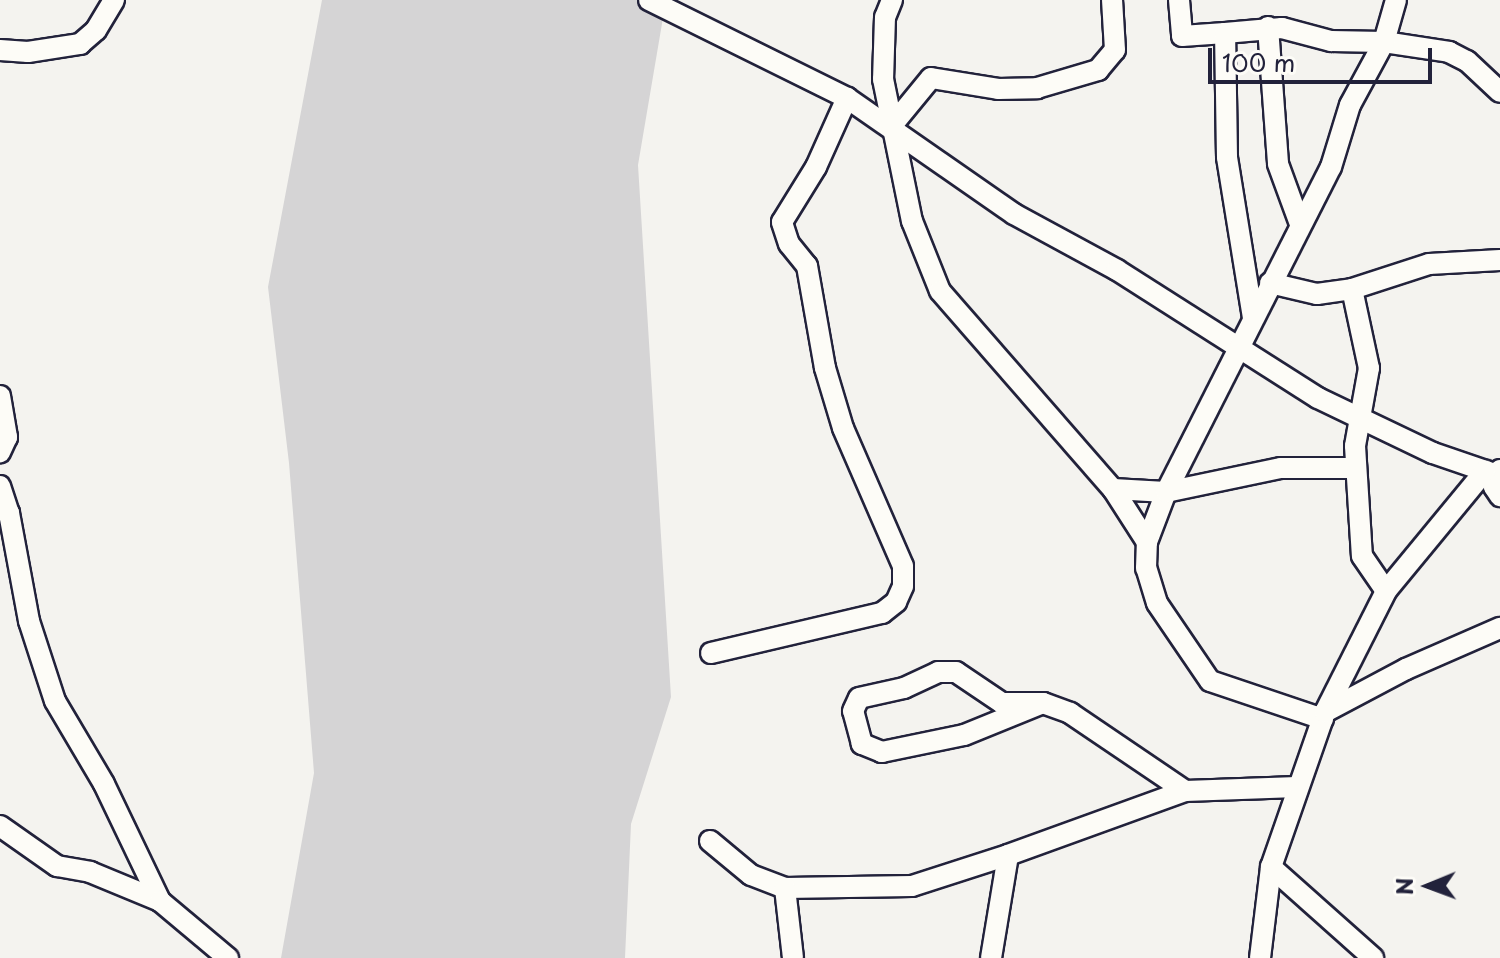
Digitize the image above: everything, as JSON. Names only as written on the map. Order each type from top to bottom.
[{"type":"street","points":[[0,50],[28,52],[80,44],[96,30],[114,0]]},
{"type":"street","points":[[649,0],[847,98],[895,126],[1014,214],[1117,270],[1239,349],[1362,418],[1495,473]]},
{"type":"street","points":[[892,0],[885,17],[882,61],[912,221],[940,291],[1113,489],[1147,542]]},
{"type":"street","points":[[895,126],[931,78],[998,89],[1037,88],[1098,70],[1115,50],[1112,0]]},
{"type":"street","points":[[1179,0],[1182,36],[1268,27],[1331,41],[1384,42],[1459,55],[1500,91]]},
{"type":"street","points":[[1396,0],[1384,42],[1350,105],[1331,167],[1166,492],[1147,542],[1146,568],[1157,603],[1210,681],[1324,716],[1406,669],[1500,628]]},
{"type":"street","points":[[1268,27],[1278,164],[1300,224]]},
{"type":"street","points":[[1225,33],[1227,157],[1253,320]]},
{"type":"street","points":[[711,653],[882,613],[896,602],[903,586],[903,566],[839,413],[807,266],[789,244],[782,222],[816,167],[847,98]]},
{"type":"street","points":[[1270,283],[1317,294],[1352,289],[1429,264],[1500,260]]},
{"type":"street","points":[[1352,289],[1369,368],[1355,446],[1362,556],[1386,591]]},
{"type":"street","points":[[0,396],[7,437],[0,452]]},
{"type":"street","points":[[1113,489],[1166,492],[1281,468],[1356,468]]},
{"type":"street","points":[[1495,473],[1494,487],[1500,496]]},
{"type":"street","points":[[1260,958],[1271,867],[1324,716],[1386,591],[1495,473]]},
{"type":"street","points":[[0,486],[29,621],[55,701],[104,784],[160,901]]},
{"type":"street","points":[[1043,703],[964,735],[882,752],[862,744],[853,711],[859,698],[904,688],[946,670],[1002,703],[1043,703],[1070,713],[1185,791]]},
{"type":"street","points":[[710,841],[751,875],[785,888],[912,886],[940,881],[1185,791],[1297,787]]},
{"type":"street","points":[[0,826],[57,866],[90,872],[160,901],[228,958]]},
{"type":"street","points":[[991,958],[1008,855]]},
{"type":"street","points":[[1271,867],[1373,958]]},
{"type":"street","points":[[785,888],[793,958]]},
{"type":"shaded area","points":[[322,0],[666,0],[638,165],[671,697],[631,824],[625,958],[281,958],[314,773],[289,463],[268,287]]}]
